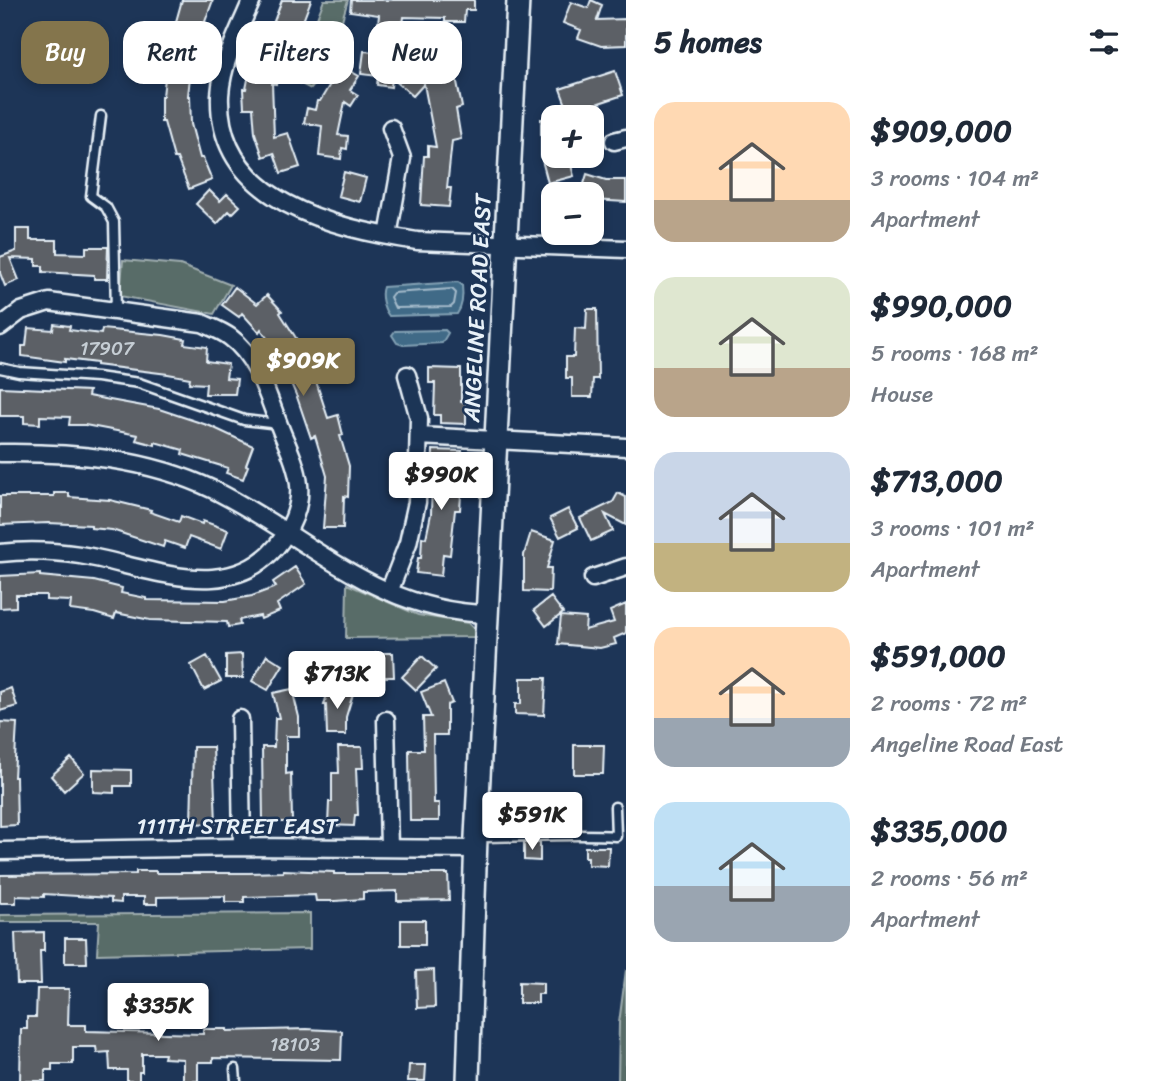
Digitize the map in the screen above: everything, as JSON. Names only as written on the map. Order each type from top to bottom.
[{"type":"street","points":[[252,0],[232,47],[220,94],[224,129],[236,160],[256,185],[282,202],[352,227],[388,236],[507,245],[626,249]]},
{"type":"street","name":"ANGELINE ROAD EAST","points":[[468,1081],[475,843],[518,0]]},
{"type":"street","points":[[388,236],[402,158],[391,128]]},
{"type":"street","points":[[0,327],[21,311],[49,302],[202,323],[231,338],[251,361],[300,477],[299,509],[287,533],[279,545],[256,566],[245,572],[176,577],[80,555],[56,552],[0,553]]},
{"type":"street","points":[[389,592],[408,543],[417,502],[419,418],[417,403],[407,375]]},
{"type":"street","points":[[419,436],[626,447]]},
{"type":"street","points":[[0,453],[53,452],[85,455],[150,467],[184,477],[246,507],[335,566],[389,592],[426,605],[466,614],[488,614]]},
{"type":"street","points":[[593,578],[626,567]]},
{"type":"street","points":[[240,719],[242,847]]},
{"type":"street","points":[[386,720],[389,848]]},
{"type":"street","name":"111TH STREET EAST","points":[[0,851],[242,847],[389,848],[475,843]]},
{"type":"lane","points":[[101,116],[91,196],[106,208],[114,222],[116,310]]},
{"type":"lane","points":[[0,368],[139,383],[244,419],[279,424]]},
{"type":"lane","points":[[475,843],[573,833],[616,836],[615,807]]},
{"type":"lane","points":[[235,1069],[236,1081]]},
{"type":"green space","points":[[324,0],[348,0],[342,21],[316,21]]},
{"type":"green space","points":[[301,84],[315,84],[311,89]]},
{"type":"green space","points":[[123,260],[180,265],[231,285],[214,314],[120,296]]},
{"type":"green space","points":[[347,584],[418,615],[468,623],[475,630],[476,637],[346,638]]},
{"type":"green space","points":[[310,913],[310,949],[97,954],[99,922],[0,922],[0,915]]},
{"type":"green space","points":[[626,970],[626,1081],[618,1081],[619,1023]]},
{"type":"water","points":[[458,282],[462,285],[462,296],[457,314],[389,316],[384,305],[383,287]]},
{"type":"water","points":[[445,330],[448,333],[442,343],[403,345],[397,343],[392,335],[395,331]]},
{"type":"building","points":[[182,0],[213,0],[205,21],[176,21]]},
{"type":"building","points":[[282,0],[311,0],[303,21],[274,21]]},
{"type":"building","points":[[351,0],[474,0],[474,10],[465,10],[464,22],[445,21],[445,18],[404,17],[403,21],[378,21],[379,15],[350,11]]},
{"type":"building","points":[[591,0],[602,5],[597,20],[626,19],[626,45],[601,46],[578,38],[581,30],[563,23],[571,2],[588,8]]},
{"type":"building","points":[[364,51],[368,51],[368,75],[361,74]]},
{"type":"building","points":[[615,71],[623,95],[593,105],[566,105],[560,89]]},
{"type":"building","points":[[164,84],[189,84],[191,124],[200,158],[203,158],[212,180],[189,189],[177,158],[174,158],[164,122],[161,122]]},
{"type":"building","points":[[247,84],[272,84],[274,137],[288,133],[300,167],[281,173],[274,153],[263,157],[255,133],[253,108],[244,108],[243,89],[246,89]]},
{"type":"building","points":[[330,84],[354,84],[350,90],[358,95],[351,106],[345,102],[338,135],[348,136],[347,149],[342,148],[341,159],[319,156],[322,126],[304,123],[307,108],[315,110],[317,101],[320,101]]},
{"type":"building","points":[[399,84],[424,84],[413,96]]},
{"type":"building","points":[[424,84],[457,84],[462,107],[456,109],[461,139],[452,141],[447,188],[451,188],[449,207],[421,205],[424,156],[428,156],[428,146],[436,147]]},
{"type":"building","points":[[544,168],[572,168],[574,176],[548,182]]},
{"type":"building","points":[[344,172],[366,178],[360,202],[338,196]]},
{"type":"building","points":[[587,174],[606,180],[626,180],[626,202],[604,201],[604,182],[585,182]]},
{"type":"building","points":[[209,190],[220,201],[227,194],[240,206],[232,214],[229,211],[217,224],[196,204]]},
{"type":"building","points":[[16,229],[30,229],[30,240],[57,240],[57,253],[86,254],[86,247],[108,247],[107,279],[94,279],[94,275],[43,272],[43,266],[36,266],[36,259],[10,258],[19,280],[5,286],[0,273],[0,257],[16,251]]},
{"type":"building","points":[[235,287],[257,304],[267,295],[282,311],[280,313],[296,338],[309,370],[312,369],[328,418],[338,415],[343,435],[340,436],[349,466],[343,528],[323,528],[327,476],[315,436],[311,438],[279,356],[261,329],[259,332],[242,313],[239,317],[222,305]]},
{"type":"building","points":[[587,309],[597,309],[598,379],[593,379],[592,397],[572,397],[572,378],[566,378],[566,357],[574,357],[575,328],[586,329]]},
{"type":"building","points":[[54,324],[70,326],[69,330],[101,334],[102,329],[163,335],[185,339],[184,344],[207,347],[206,361],[228,364],[226,378],[237,379],[235,394],[205,394],[206,384],[189,383],[190,378],[168,374],[65,359],[65,362],[22,356],[28,328],[53,330]]},
{"type":"building","points":[[429,368],[461,369],[461,402],[466,402],[466,424],[440,423],[440,415],[434,415],[435,383],[429,383]]},
{"type":"building","points":[[0,387],[89,391],[88,396],[159,409],[210,426],[253,446],[246,465],[248,466],[243,479],[226,473],[228,468],[182,454],[183,450],[136,440],[138,435],[85,425],[69,425],[70,417],[40,416],[40,424],[24,423],[24,416],[0,416]]},
{"type":"building","points":[[433,450],[462,451],[461,465],[458,465],[457,495],[461,495],[460,510],[455,510],[450,555],[443,554],[441,576],[416,573],[418,558],[421,558],[422,537],[426,538],[431,514]]},
{"type":"building","points":[[54,493],[69,493],[69,497],[110,500],[151,510],[150,512],[179,522],[181,516],[228,530],[221,549],[189,537],[185,548],[165,541],[163,547],[112,530],[91,528],[91,525],[0,525],[0,496],[54,496]]},
{"type":"building","points":[[618,493],[626,497],[626,525],[605,514],[613,531],[591,541],[580,518],[613,502]]},
{"type":"building","points":[[568,509],[578,528],[560,537],[550,518]]},
{"type":"building","points":[[531,532],[555,540],[547,568],[551,568],[550,592],[524,591],[524,555]]},
{"type":"building","points":[[295,567],[306,584],[277,604],[280,611],[261,619],[260,616],[239,620],[240,625],[228,627],[227,622],[150,620],[116,613],[114,619],[70,610],[71,601],[46,600],[46,595],[16,595],[16,607],[0,608],[0,576],[40,574],[94,581],[122,588],[121,593],[146,600],[225,601],[252,596],[276,587],[273,582]]},
{"type":"building","points":[[551,597],[563,613],[546,626],[534,610]]},
{"type":"building","points":[[626,604],[626,633],[614,638],[616,644],[600,648],[558,644],[561,616],[586,618],[585,630],[614,622],[610,611]]},
{"type":"building","points":[[376,653],[393,653],[394,677],[376,677]]},
{"type":"building","points":[[242,654],[243,678],[226,678],[226,655]]},
{"type":"building","points":[[267,655],[283,665],[268,690],[252,681]]},
{"type":"building","points":[[354,655],[371,678],[355,689],[339,666]]},
{"type":"building","points":[[207,656],[221,681],[204,690],[191,665]]},
{"type":"building","points":[[422,656],[436,669],[416,690],[402,677]]},
{"type":"building","points":[[521,678],[546,678],[544,715],[515,714],[515,704],[521,704]]},
{"type":"building","points":[[444,683],[452,703],[447,705],[447,735],[433,735],[434,803],[439,803],[439,821],[410,821],[409,750],[424,750],[423,717],[431,717],[421,692]]},
{"type":"building","points":[[329,687],[353,694],[346,717],[346,735],[327,735],[324,705]]},
{"type":"building","points":[[11,688],[17,706],[0,711],[0,692]]},
{"type":"building","points":[[292,689],[299,717],[299,736],[286,736],[286,774],[291,773],[292,822],[263,822],[262,747],[274,747],[275,718],[279,718],[273,693]]},
{"type":"building","points":[[0,722],[17,723],[14,777],[17,825],[0,826]]},
{"type":"building","points":[[574,745],[604,745],[603,774],[574,774]]},
{"type":"building","points":[[193,747],[213,747],[216,823],[191,824]]},
{"type":"building","points":[[338,747],[362,747],[363,768],[356,768],[358,815],[355,815],[354,826],[328,825],[329,802],[332,802],[332,773],[339,773]]},
{"type":"building","points":[[71,758],[84,773],[64,791],[51,776]]},
{"type":"building","points":[[93,769],[131,770],[131,786],[114,786],[114,793],[93,792]]},
{"type":"building","points":[[524,843],[540,843],[540,861],[524,860]]},
{"type":"building","points":[[585,847],[609,847],[608,866],[588,865]]},
{"type":"building","points":[[283,870],[334,874],[448,874],[449,900],[397,901],[397,891],[363,892],[363,899],[335,901],[316,901],[315,895],[244,897],[244,902],[225,902],[225,896],[157,897],[157,904],[144,904],[144,897],[121,897],[121,903],[111,902],[111,898],[44,894],[44,897],[16,896],[16,903],[0,903],[0,875],[136,874],[136,871],[249,873]]},
{"type":"building","points":[[401,920],[425,920],[425,945],[401,945]]},
{"type":"building","points":[[44,932],[44,951],[40,951],[41,984],[17,984],[15,933]]},
{"type":"building","points":[[65,938],[86,938],[87,963],[65,963]]},
{"type":"building","points":[[434,970],[435,1007],[417,1008],[416,971]]},
{"type":"building","points":[[519,982],[543,983],[543,994],[538,994],[538,1003],[519,1003]]},
{"type":"building","points":[[37,989],[69,989],[68,1025],[86,1025],[86,1031],[203,1034],[203,1029],[342,1031],[341,1060],[213,1058],[213,1062],[198,1062],[198,1081],[183,1081],[183,1059],[164,1058],[165,1054],[142,1054],[139,1081],[127,1081],[127,1070],[110,1070],[109,1052],[97,1053],[96,1047],[73,1047],[73,1064],[52,1064],[52,1070],[45,1070],[45,1081],[20,1081],[21,1029],[27,1029],[27,1017],[36,1017]]},
{"type":"building","points":[[409,1065],[426,1065],[425,1081],[408,1081]]}]
